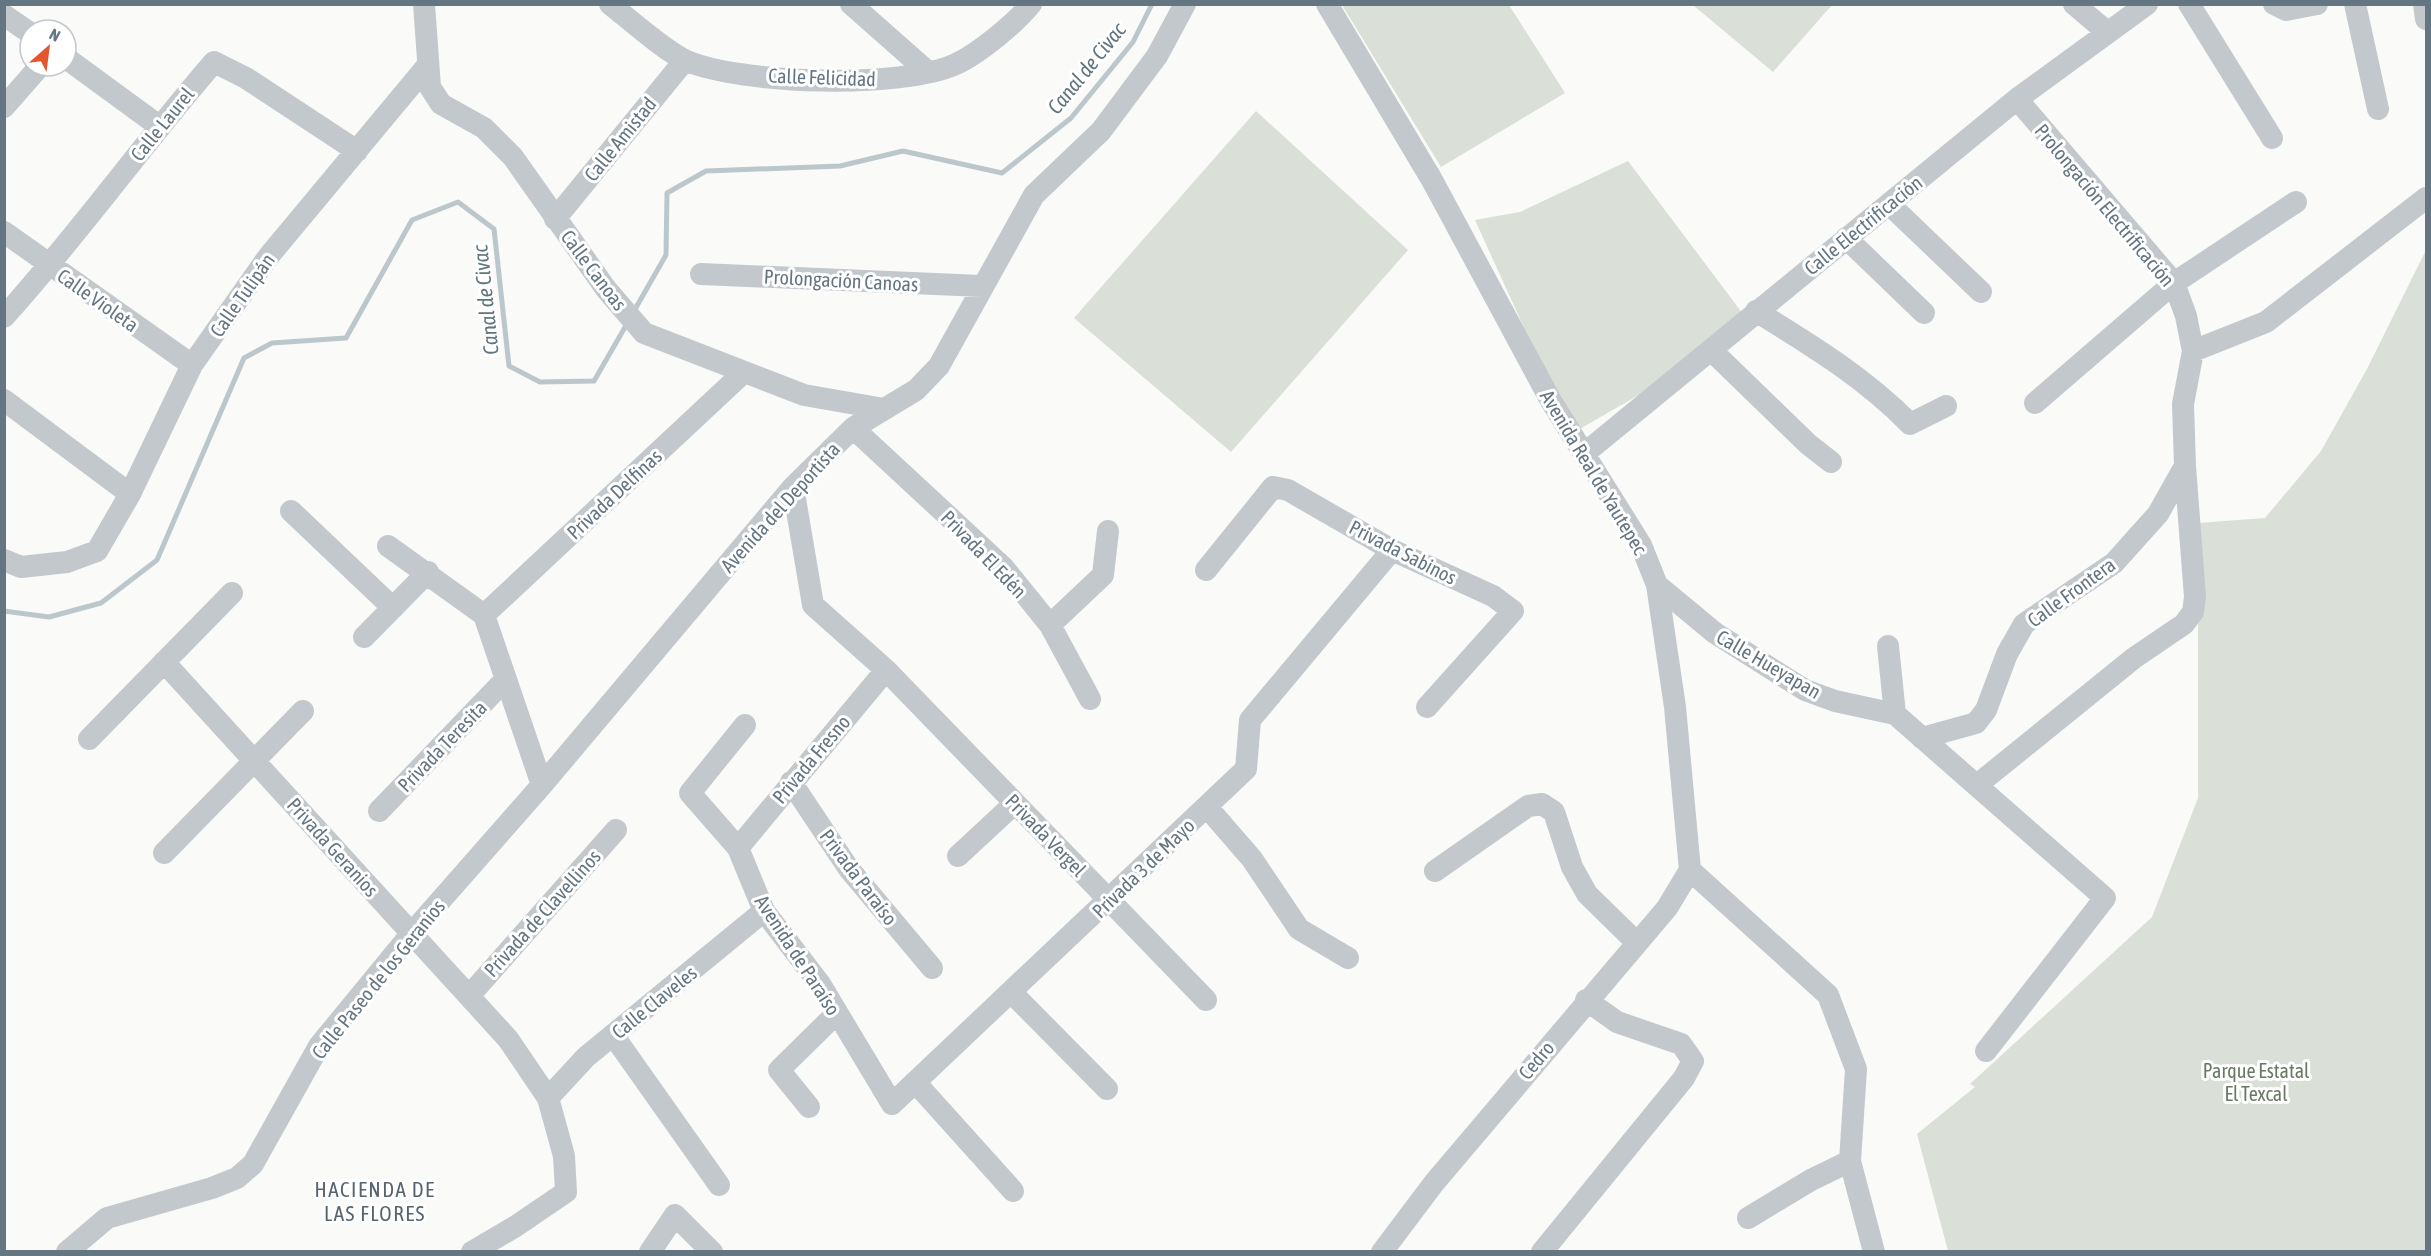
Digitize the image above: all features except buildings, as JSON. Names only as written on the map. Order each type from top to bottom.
[{"type":"street","name":"Calle Canoas","points":[[424,4],[430,87],[441,104],[484,128],[513,157],[606,289],[644,333],[804,395],[884,409]]},
{"type":"street","name":"Calle Felicidad","points":[[610,4],[685,60],[719,71],[812,80],[887,78],[928,72],[957,64],[1019,20],[1030,4]]},
{"type":"street","points":[[850,4],[928,72]]},
{"type":"street","name":"Avenida del Deportista","points":[[542,785],[793,487],[853,428],[916,390],[939,366],[981,286],[1034,195],[1101,131],[1157,56],[1185,4]]},
{"type":"street","name":"Avenida Real de Yautepec","points":[[1327,4],[1432,180],[1551,401],[1641,545],[1657,585],[1675,706],[1690,870]]},
{"type":"street","points":[[2074,4],[2107,32]]},
{"type":"street","name":"Calle Electrificación","points":[[1585,453],[1711,350],[1756,310],[2017,99],[2147,4]]},
{"type":"street","points":[[2189,4],[2272,138]]},
{"type":"street","points":[[2274,4],[2286,10],[2317,4]]},
{"type":"street","points":[[2355,4],[2378,109]]},
{"type":"street","points":[[2424,4],[2427,19]]},
{"type":"street","points":[[4,15],[18,25]]},
{"type":"street","name":"Calle Amistad","points":[[555,219],[685,60]]},
{"type":"street","name":"Calle Laurel","points":[[4,317],[50,266],[159,126],[214,62],[246,78],[357,151]]},
{"type":"street","name":"Calle Tulipán","points":[[4,560],[21,567],[67,562],[97,551],[130,494],[192,365],[268,257],[427,66]]},
{"type":"street","points":[[78,67],[159,126]]},
{"type":"street","points":[[4,107],[29,78]]},
{"type":"street","name":"Prolongación Electrificación","points":[[2017,99],[2174,283],[2186,316],[2193,351]]},
{"type":"street","points":[[1977,785],[2134,658],[2184,624],[2193,612],[2195,597],[2185,466],[2183,404],[2193,351],[2266,322],[2427,198]]},
{"type":"street","points":[[2034,403],[2174,283],[2296,202]]},
{"type":"street","points":[[1888,204],[1981,292]]},
{"type":"street","name":"Calle Violeta","points":[[4,232],[192,365]]},
{"type":"street","points":[[1846,238],[1924,313]]},
{"type":"street","name":"Prolongación Canoas","points":[[701,274],[981,286]]},
{"type":"street","points":[[1756,310],[1853,373],[1880,393],[1910,424],[1946,406]]},
{"type":"street","points":[[1711,350],[1808,444],[1831,462]]},
{"type":"street","name":"Privada Delfinas","points":[[484,615],[743,373]]},
{"type":"street","points":[[4,400],[130,494]]},
{"type":"street","name":"Privada El Edén","points":[[853,428],[1003,567],[1050,626],[1090,699]]},
{"type":"street","name":"Calle Frontera","points":[[1922,738],[1976,723],[1986,710],[2007,654],[2024,624],[2114,563],[2158,514],[2185,466]]},
{"type":"street","name":"Privada Vergel","points":[[793,487],[813,604],[886,670],[1206,1000]]},
{"type":"street","name":"Privada Sabinos","points":[[1206,570],[1274,488],[1288,490],[1392,550],[1493,596],[1513,611],[1427,706]]},
{"type":"street","points":[[291,511],[393,608]]},
{"type":"street","points":[[1050,626],[1103,575],[1108,531]]},
{"type":"street","points":[[388,546],[428,572],[484,615],[542,785]]},
{"type":"street","name":"Privada 3 de Mayo","points":[[892,1104],[1246,769],[1250,720],[1392,550]]},
{"type":"street","points":[[364,637],[428,572]]},
{"type":"street","name":"Calle Hueyapan","points":[[1657,585],[1715,633],[1805,690],[1835,701],[1895,714],[2105,898],[1986,1051]]},
{"type":"street","points":[[89,739],[232,592]]},
{"type":"street","points":[[1888,646],[1895,714]]},
{"type":"street","name":"Privada Geranios","points":[[164,662],[256,760],[508,1039],[548,1098],[564,1156],[566,1192],[516,1226],[472,1251]]},
{"type":"street","name":"Privada Fresno","points":[[738,848],[886,670]]},
{"type":"street","name":"Privada Teresita","points":[[379,811],[505,680]]},
{"type":"street","points":[[164,853],[303,711]]},
{"type":"street","name":"Avenida de Paraíso","points":[[745,725],[690,793],[738,848],[764,911],[820,984],[892,1104]]},
{"type":"street","name":"Privada Paraíso","points":[[791,782],[849,869],[932,968]]},
{"type":"street","name":"Calle Paseo de los Geranios","points":[[67,1251],[107,1218],[212,1188],[237,1178],[253,1164],[320,1046],[411,934],[542,785]]},
{"type":"street","points":[[958,856],[1015,803]]},
{"type":"street","points":[[1435,871],[1528,806],[1542,804],[1554,812],[1572,867],[1587,894],[1636,942]]},
{"type":"street","points":[[1207,807],[1252,860],[1299,929],[1348,958]]},
{"type":"street","name":"Privada de Clavellinos","points":[[469,996],[616,830]]},
{"type":"street","points":[[1690,870],[1828,995],[1856,1069],[1850,1161],[1874,1251]]},
{"type":"street","name":"Cedro","points":[[1382,1251],[1434,1183],[1586,1000],[1667,908],[1690,870]]},
{"type":"street","name":"Calle Claveles","points":[[548,1098],[586,1057],[764,911]]},
{"type":"street","points":[[1011,992],[1107,1089]]},
{"type":"street","points":[[1542,1251],[1684,1078],[1692,1061],[1681,1044],[1617,1022],[1586,1000]]},
{"type":"street","points":[[809,1107],[779,1070],[836,1014]]},
{"type":"street","points":[[613,1035],[719,1185]]},
{"type":"street","points":[[915,1082],[1012,1191]]},
{"type":"street","points":[[1748,1218],[1811,1180],[1850,1161]]},
{"type":"street","points":[[650,1251],[675,1215],[712,1251]]},
{"type":"green space","points":[[1342,5],[1509,5],[1565,93],[1441,167]]},
{"type":"green space","points":[[1693,5],[1832,5],[1773,72]]},
{"type":"green space","points":[[1256,111],[1408,250],[1231,452],[1074,318]]},
{"type":"green space","points":[[1628,161],[1743,314],[1663,381],[1578,430],[1536,354],[1475,220],[1520,212]]},
{"type":"green space","name":"Parque Estatal El Texcal","points":[[2426,250],[2426,1251],[1948,1251],[1917,1134],[1975,1087],[1970,1084],[2152,917],[2198,798],[2198,523],[2265,518],[2321,451],[2367,369]]},
{"type":"waterway","name":"Canal de Civac","points":[[634,311],[666,255],[667,193],[706,171],[840,166],[903,151],[1002,173],[1071,118],[1133,42],[1152,4]]},
{"type":"waterway","name":"Canal de Civac","points":[[4,611],[49,617],[101,603],[157,560],[244,358],[272,343],[346,338],[412,220],[458,202],[494,229],[509,366],[540,382],[594,381],[628,322]]},
{"type":"district","name":"HACIENDA DE LAS FLORES","points":[[375,1201]]}]
